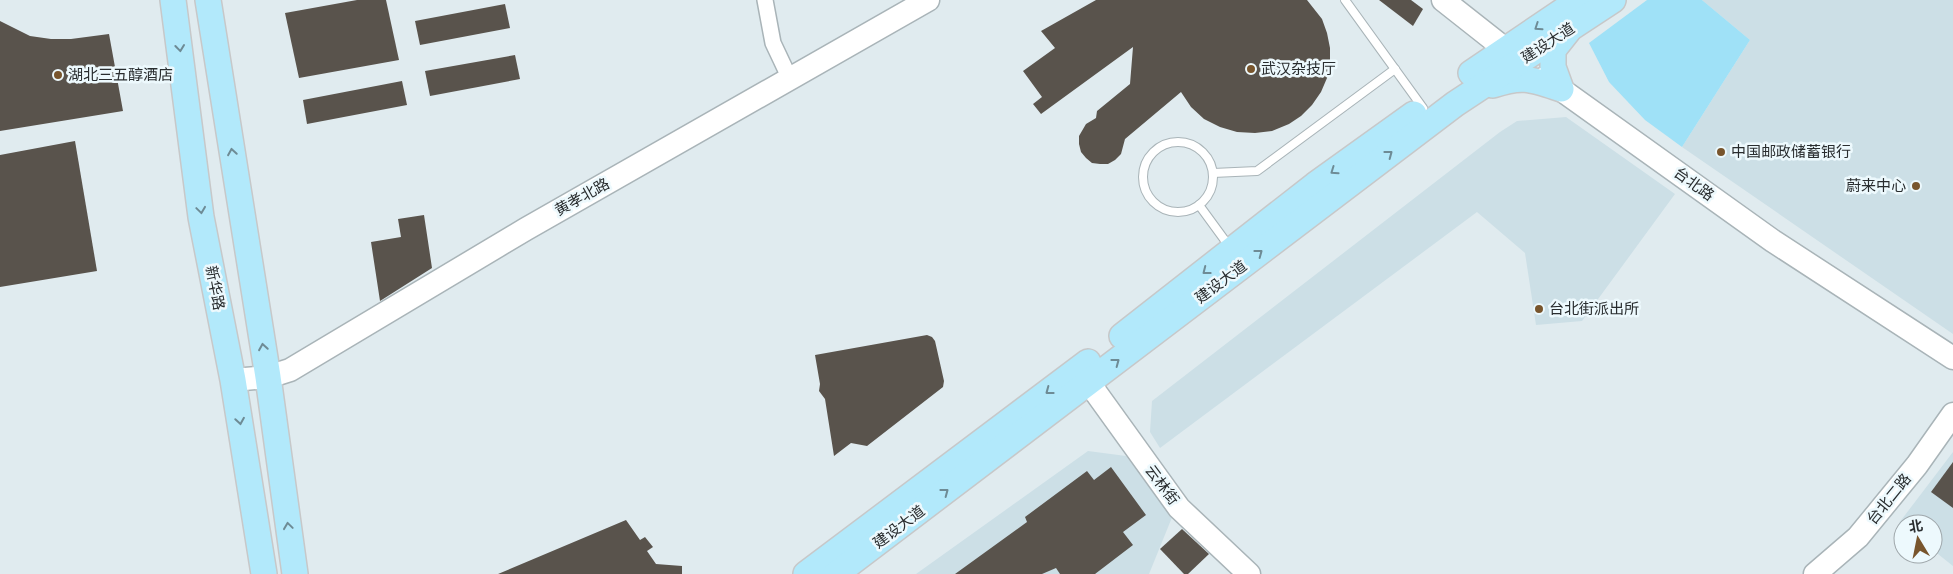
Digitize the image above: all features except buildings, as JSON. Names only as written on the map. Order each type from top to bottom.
[{"type":"main road","name":"新华路","points":[[174,0],[202,217],[234,380],[264,574]]},
{"type":"main road","points":[[208,0],[268,377],[294,574]]},
{"type":"main road","name":"建设大道","points":[[836,574],[1455,104],[1579,0]]},
{"type":"main road","name":"建设大道","points":[[806,574],[1102,352],[1315,184],[1423,108],[1512,55],[1570,28],[1613,0]]},
{"type":"main road","points":[[1561,89],[1553,67],[1553,50],[1570,28]]},
{"type":"main road","points":[[1455,104],[1487,87],[1508,80],[1529,78],[1561,89]]},
{"type":"street","points":[[765,0],[772,43],[790,80]]},
{"type":"street","name":"黄孝北路","points":[[234,380],[268,377],[290,370],[526,229],[928,0]]},
{"type":"street","name":"台北路","points":[[1443,0],[1512,55],[1773,241],[1953,358]]},
{"type":"street","name":"云林街","points":[[1089,383],[1178,508],[1250,574]]},
{"type":"street","name":"台北二路","points":[[1815,574],[1858,537],[1917,466],[1953,414]]},
{"type":"lane","points":[[1345,0],[1423,108]]},
{"type":"lane","points":[[1213,173],[1257,172],[1395,69]]},
{"type":"lane","points":[[1181,142],[1193,145],[1210,162],[1213,173],[1212,185],[1207,196],[1199,206],[1188,211],[1176,212],[1165,210],[1156,205],[1148,196],[1143,186],[1144,164],[1158,147],[1169,143],[1181,142]]},
{"type":"lane","points":[[1199,206],[1232,250]]},
{"type":"shaded area","points":[[1647,0],[1702,0],[1750,40],[1682,147],[1645,120],[1609,82],[1589,43]]},
{"type":"shaded area","points":[[1702,0],[1953,0],[1953,334],[1682,147],[1750,40]]},
{"type":"shaded area","points":[[1566,117],[1675,194],[1582,321],[1536,325],[1525,253],[1477,212],[1160,448],[1150,432],[1152,401],[1500,132],[1517,121]]},
{"type":"shaded area","points":[[1088,451],[1126,456],[1173,515],[1149,574],[916,574]]},
{"type":"shaded area","points":[[1953,452],[1953,566],[1943,558],[1943,514],[1906,514]]},
{"type":"place","name":"武汉杂技厅","points":[[1251,69]]},
{"type":"place","name":"湖北三五醇酒店","points":[[58,75]]},
{"type":"place","name":"中国邮政储蓄银行","points":[[1721,152]]},
{"type":"place","name":"蔚来中心","points":[[1916,186]]},
{"type":"place","name":"台北街派出所","points":[[1539,309]]}]
